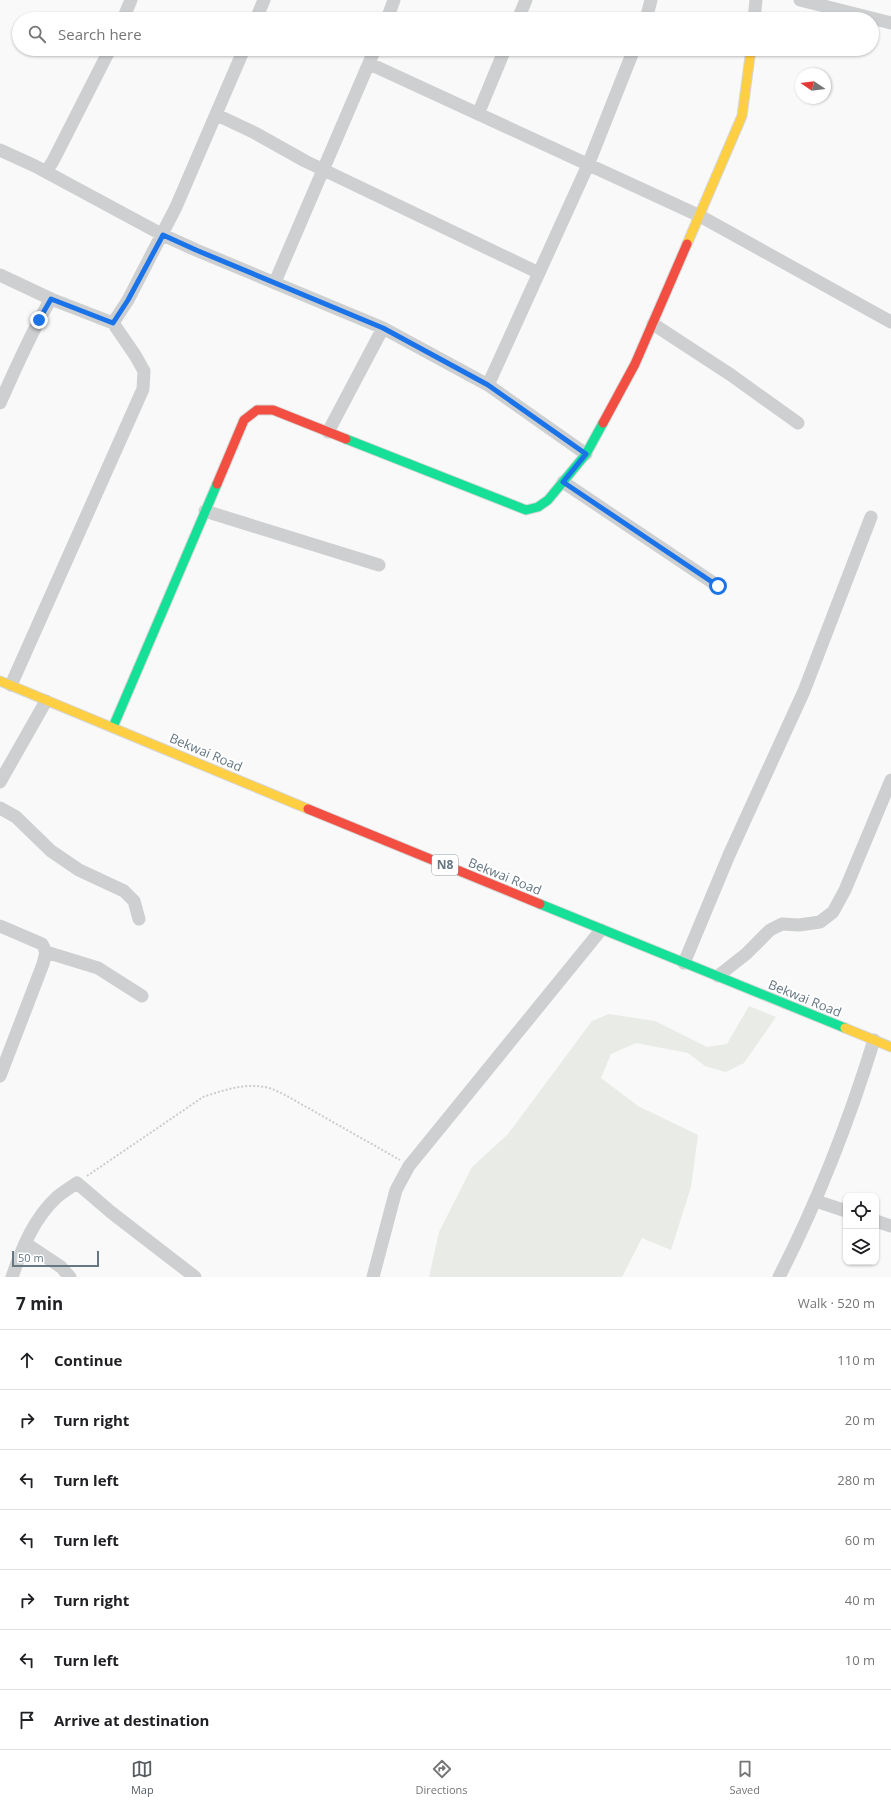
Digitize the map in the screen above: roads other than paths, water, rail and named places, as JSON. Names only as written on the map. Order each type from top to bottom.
[{"type":"main road","points":[[113,727],[244,420],[252,410],[273,410],[526,510],[538,507],[548,500],[586,454],[635,364],[742,116],[750,56]]},
{"type":"main road","name":"Bekwai Road","points":[[5,683],[425,858],[891,1047]]},
{"type":"street","points":[[126,12],[131,0]]},
{"type":"street","points":[[259,12],[264,0]]},
{"type":"street","points":[[390,12],[394,0]]},
{"type":"street","points":[[521,12],[526,0]]},
{"type":"street","points":[[648,12],[651,0]]},
{"type":"street","points":[[755,12],[756,0]]},
{"type":"street","points":[[800,0],[847,12]]},
{"type":"street","points":[[879,20],[891,23]]},
{"type":"street","points":[[46,172],[106,56]]},
{"type":"street","points":[[113,323],[128,300],[163,235],[217,116],[241,56]]},
{"type":"street","points":[[275,282],[373,56]]},
{"type":"street","points":[[478,114],[502,56]]},
{"type":"street","points":[[488,385],[588,165],[631,56]]},
{"type":"street","points":[[370,64],[700,216],[891,322]]},
{"type":"street","points":[[217,116],[255,133],[305,161],[539,273]]},
{"type":"street","points":[[0,150],[46,172],[163,235],[383,328],[488,385],[586,454]]},
{"type":"street","points":[[0,275],[51,299],[113,323],[144,371],[143,389],[5,683]]},
{"type":"street","points":[[0,403],[11,377],[51,299]]},
{"type":"street","points":[[653,324],[731,375],[798,423]]},
{"type":"street","points":[[328,432],[383,328]]},
{"type":"street","points":[[563,482],[718,586]]},
{"type":"street","points":[[205,511],[379,565]]},
{"type":"street","points":[[684,963],[729,855],[804,691],[871,517]]},
{"type":"street","points":[[0,782],[46,701]]},
{"type":"street","points":[[718,976],[746,954],[770,930],[782,924],[799,925],[820,922],[833,912],[845,890],[891,780]]},
{"type":"street","points":[[0,808],[16,817],[51,851],[79,870],[124,891],[134,902],[139,919]]},
{"type":"street","points":[[0,926],[42,944],[46,952],[43,964],[0,1076]]},
{"type":"street","points":[[372,1277],[396,1190],[409,1166],[601,930]]},
{"type":"street","points":[[46,952],[98,968],[142,996]]},
{"type":"street","points":[[779,1277],[816,1201],[830,1168],[874,1040]]},
{"type":"street","points":[[12,1277],[25,1243],[47,1208],[57,1197],[77,1183],[112,1213],[195,1277]]},
{"type":"street","points":[[816,1201],[843,1210]]},
{"type":"street","points":[[879,1222],[891,1226]]},
{"type":"street","points":[[25,1243],[61,1268],[70,1277]]}]
